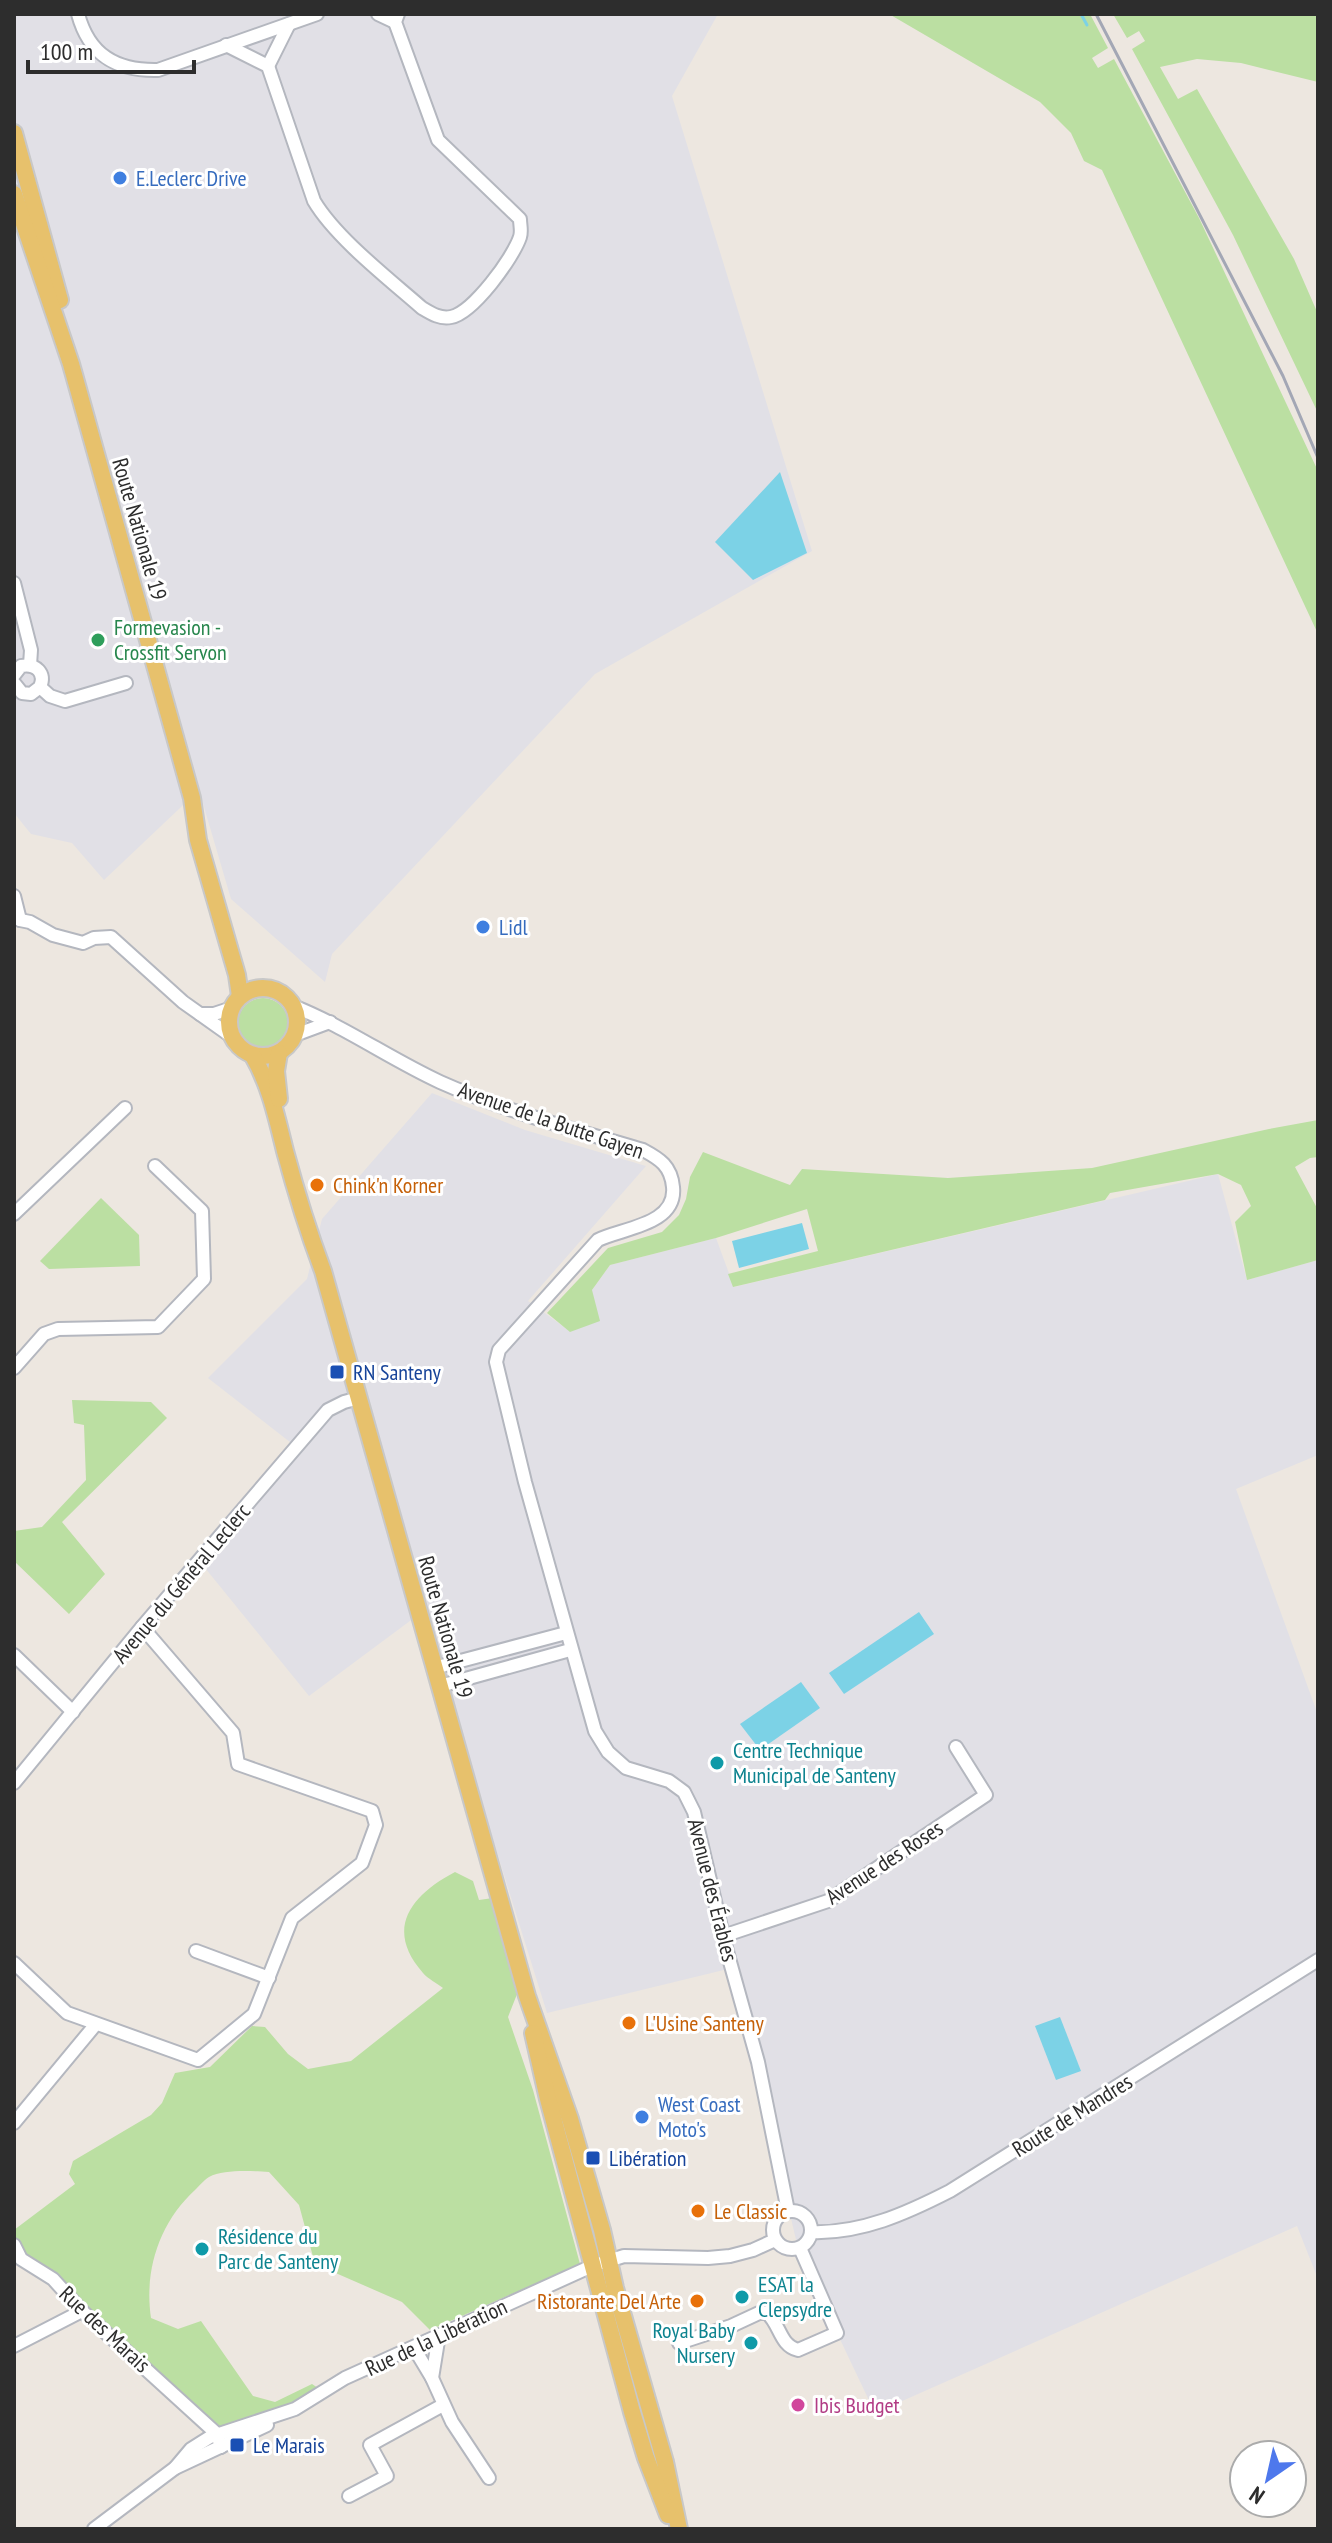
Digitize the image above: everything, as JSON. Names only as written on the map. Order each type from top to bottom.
[{"type":"main road","name":"Route Nationale 19","points":[[14,133],[60,298],[71,364]]},
{"type":"main road","name":"Route Nationale 19","points":[[14,194],[71,364],[192,798],[214,856],[240,956],[244,968],[261,988]]},
{"type":"main road","name":"Route Nationale 19","points":[[192,798],[198,840],[237,975],[236,1002]]},
{"type":"main road","points":[[261,988],[283,994],[293,1006],[298,1023],[291,1043],[279,1053],[266,1057],[243,1051],[231,1036],[228,1020],[236,1002],[261,988]]},
{"type":"main road","name":"Route Nationale 19","points":[[279,1053],[277,1092],[319,1239],[323,1271]]},
{"type":"main road","name":"Route Nationale 19","points":[[253,1056],[270,1094],[305,1224],[323,1271],[527,1996],[570,2119],[665,2462],[676,2529]]},
{"type":"main road","name":"Route Nationale 19","points":[[527,1996],[537,2057],[635,2423],[676,2529]]},
{"type":"street","points":[[78,14],[85,37],[97,51],[134,71],[158,70],[317,14]]},
{"type":"street","points":[[226,45],[268,66],[321,214],[422,308],[437,317],[453,317],[481,296],[514,249],[521,233],[520,219],[438,140],[397,18],[378,14]]},
{"type":"street","points":[[268,66],[289,24]]},
{"type":"street","points":[[14,583],[31,650],[30,665]]},
{"type":"street","points":[[14,675],[21,666],[30,665],[41,674],[40,687],[34,692],[26,694],[18,690],[14,683]]},
{"type":"street","points":[[40,687],[50,696],[65,701],[126,683]]},
{"type":"street","points":[[14,896],[20,912],[17,922],[30,922],[53,935],[83,943],[94,938],[111,937],[198,1014],[231,1036]]},
{"type":"street","points":[[198,1014],[214,1014],[236,1002]]},
{"type":"street","name":"Avenue de la Butte Gayen","points":[[293,1006],[477,1097],[643,1150],[663,1161],[670,1173],[673,1190],[670,1204],[662,1214],[649,1223],[611,1233],[598,1240],[499,1350],[496,1362],[503,1389]]},
{"type":"street","points":[[295,1035],[330,1022]]},
{"type":"street","points":[[14,1214],[125,1108]]},
{"type":"street","points":[[14,1368],[44,1334],[58,1329],[158,1327],[204,1279],[202,1211],[155,1166]]},
{"type":"street","name":"Avenue des Érables","points":[[503,1389],[570,1650],[595,1731],[608,1752],[626,1768],[669,1781],[684,1792],[694,1812],[723,1936],[755,2051],[788,2211]]},
{"type":"street","name":"Avenue du Général Leclerc","points":[[14,1783],[142,1627],[328,1410],[359,1398]]},
{"type":"street","points":[[14,1963],[67,2013],[198,2060],[254,2014],[292,1918],[362,1863],[376,1825],[372,1811],[238,1764],[233,1733],[142,1627]]},
{"type":"street","points":[[434,1668],[566,1633]]},
{"type":"street","points":[[440,1686],[570,1650]]},
{"type":"street","points":[[14,1655],[73,1712]]},
{"type":"street","name":"Avenue des Roses","points":[[723,1936],[828,1901],[986,1795],[956,1747]]},
{"type":"street","points":[[196,1951],[269,1978]]},
{"type":"street","name":"Route de Mandres","points":[[811,2232],[839,2232],[881,2222],[950,2191],[1318,1960]]},
{"type":"street","points":[[14,2123],[96,2024]]},
{"type":"street","points":[[794,2211],[809,2220],[811,2232],[808,2242],[800,2248],[783,2248],[775,2240],[772,2228],[777,2217],[794,2211]]},
{"type":"street","points":[[592,2266],[624,2256],[730,2256],[775,2240]]},
{"type":"street","name":"Rue des Marais","points":[[14,2245],[21,2259],[53,2279],[82,2311],[217,2434]]},
{"type":"street","points":[[679,2343],[759,2313],[767,2313],[773,2318],[791,2349],[798,2350],[837,2333],[800,2248]]},
{"type":"street","name":"Rue de la Libération","points":[[94,2529],[175,2468],[191,2449],[211,2447],[283,2415],[345,2378],[592,2266]]},
{"type":"street","points":[[14,2346],[82,2311]]},
{"type":"street","points":[[432,2378],[439,2335]]},
{"type":"street","points":[[414,2348],[452,2422],[489,2478]]},
{"type":"street","points":[[349,2496],[387,2476],[370,2445],[443,2405]]},
{"type":"street","points":[[198,2415],[211,2447]]},
{"type":"street","name":"Rue de la Libération","points":[[211,2447],[217,2434],[283,2415]]},
{"type":"shaded area","points":[[14,14],[718,14],[672,96],[812,551],[595,674],[332,954],[325,982],[231,899],[199,790],[104,880],[72,843],[31,834],[14,813]]},
{"type":"shaded area","points":[[432,1093],[525,1130],[646,1166],[528,1301],[571,1332],[592,1290],[610,1265],[716,1238],[734,1287],[1218,1174],[1247,1280],[1318,1260],[1318,1455],[1236,1489],[1318,1715],[1318,2279],[1297,2226],[875,2413],[797,2244],[732,1968],[547,2013],[422,1612],[309,1696],[201,1563],[295,1446],[208,1378],[307,1279],[322,1219]]},
{"type":"green space","points":[[889,14],[1090,14],[1108,48],[1092,58],[1098,68],[1114,59],[1199,218],[1318,471],[1318,634],[1102,170],[1084,161],[1071,133],[1040,102]]},
{"type":"green space","points":[[1113,14],[1318,14],[1318,82],[1241,63],[1197,59],[1160,67],[1178,99],[1197,89],[1294,259],[1318,314],[1318,413],[1233,235],[1132,49],[1145,41],[1139,31],[1127,38]]},
{"type":"green space","points":[[263,998],[281,1005],[288,1023],[281,1041],[263,1048],[245,1041],[238,1023],[245,1005]]},
{"type":"green space","points":[[1318,1120],[1318,1157],[1295,1167],[1318,1210],[1318,1260],[1247,1280],[1235,1222],[1251,1206],[1241,1185],[1218,1174],[1110,1193],[1105,1200],[733,1287],[728,1274],[818,1251],[807,1209],[716,1238],[610,1265],[592,1290],[600,1321],[570,1332],[547,1313],[608,1248],[662,1232],[679,1215],[690,1177],[703,1152],[790,1185],[802,1169],[948,1178],[1092,1168]]},
{"type":"green space","points":[[101,1198],[139,1235],[140,1266],[49,1269],[40,1261]]},
{"type":"green space","points":[[72,1400],[151,1402],[167,1418],[62,1522],[105,1574],[69,1614],[14,1561],[14,1531],[42,1527],[86,1480],[84,1425],[74,1423]]},
{"type":"green space","points":[[455,1872],[473,1881],[479,1900],[493,1898],[521,1984],[508,2017],[533,2090],[580,2264],[430,2330],[402,2302],[315,2264],[299,2205],[269,2172],[215,2174],[182,2203],[163,2233],[152,2266],[151,2318],[178,2329],[201,2321],[253,2396],[275,2402],[312,2384],[318,2388],[274,2412],[220,2427],[18,2253],[14,2230],[75,2184],[69,2174],[73,2161],[151,2115],[162,2103],[175,2073],[210,2067],[252,2026],[265,2027],[288,2054],[308,2069],[351,2061],[443,1988],[425,1975],[411,1957],[404,1928],[415,1902]]},
{"type":"water","points":[[780,472],[807,553],[753,580],[715,542]]},
{"type":"water","points":[[802,1223],[809,1249],[739,1268],[732,1241]]},
{"type":"water","points":[[919,1612],[934,1634],[844,1694],[829,1673]]},
{"type":"water","points":[[801,1682],[820,1708],[760,1750],[740,1724]]},
{"type":"water","points":[[1060,2017],[1081,2071],[1056,2080],[1035,2026]]},
{"type":"waterway","points":[[1081,14],[1087,25]]},
{"type":"railway","points":[[1096,14],[1283,376],[1318,458]]},
{"type":"place","name":"E.Leclerc Drive","points":[[120,178]]},
{"type":"place","name":"Formevasion - Crossfit Servon","points":[[98,640]]},
{"type":"place","name":"Lidl","points":[[483,927]]},
{"type":"place","name":"Chink'n Korner","points":[[317,1185]]},
{"type":"place","name":"RN Santeny","points":[[337,1372]]},
{"type":"place","name":"Centre Technique Municipal de Santeny","points":[[717,1763]]},
{"type":"place","name":"L'Usine Santeny","points":[[629,2023]]},
{"type":"place","name":"West Coast Moto's","points":[[642,2117]]},
{"type":"place","name":"Libération","points":[[593,2158]]},
{"type":"place","name":"Le Classic","points":[[698,2211]]},
{"type":"place","name":"Résidence du Parc de Santeny","points":[[202,2249]]},
{"type":"place","name":"ESAT la Clepsydre","points":[[742,2297]]},
{"type":"place","name":"Ristorante Del Arte","points":[[697,2301]]},
{"type":"place","name":"Royal Baby Nursery","points":[[751,2343]]},
{"type":"place","name":"Ibis Budget","points":[[798,2405]]},
{"type":"place","name":"Le Marais","points":[[237,2445]]}]
